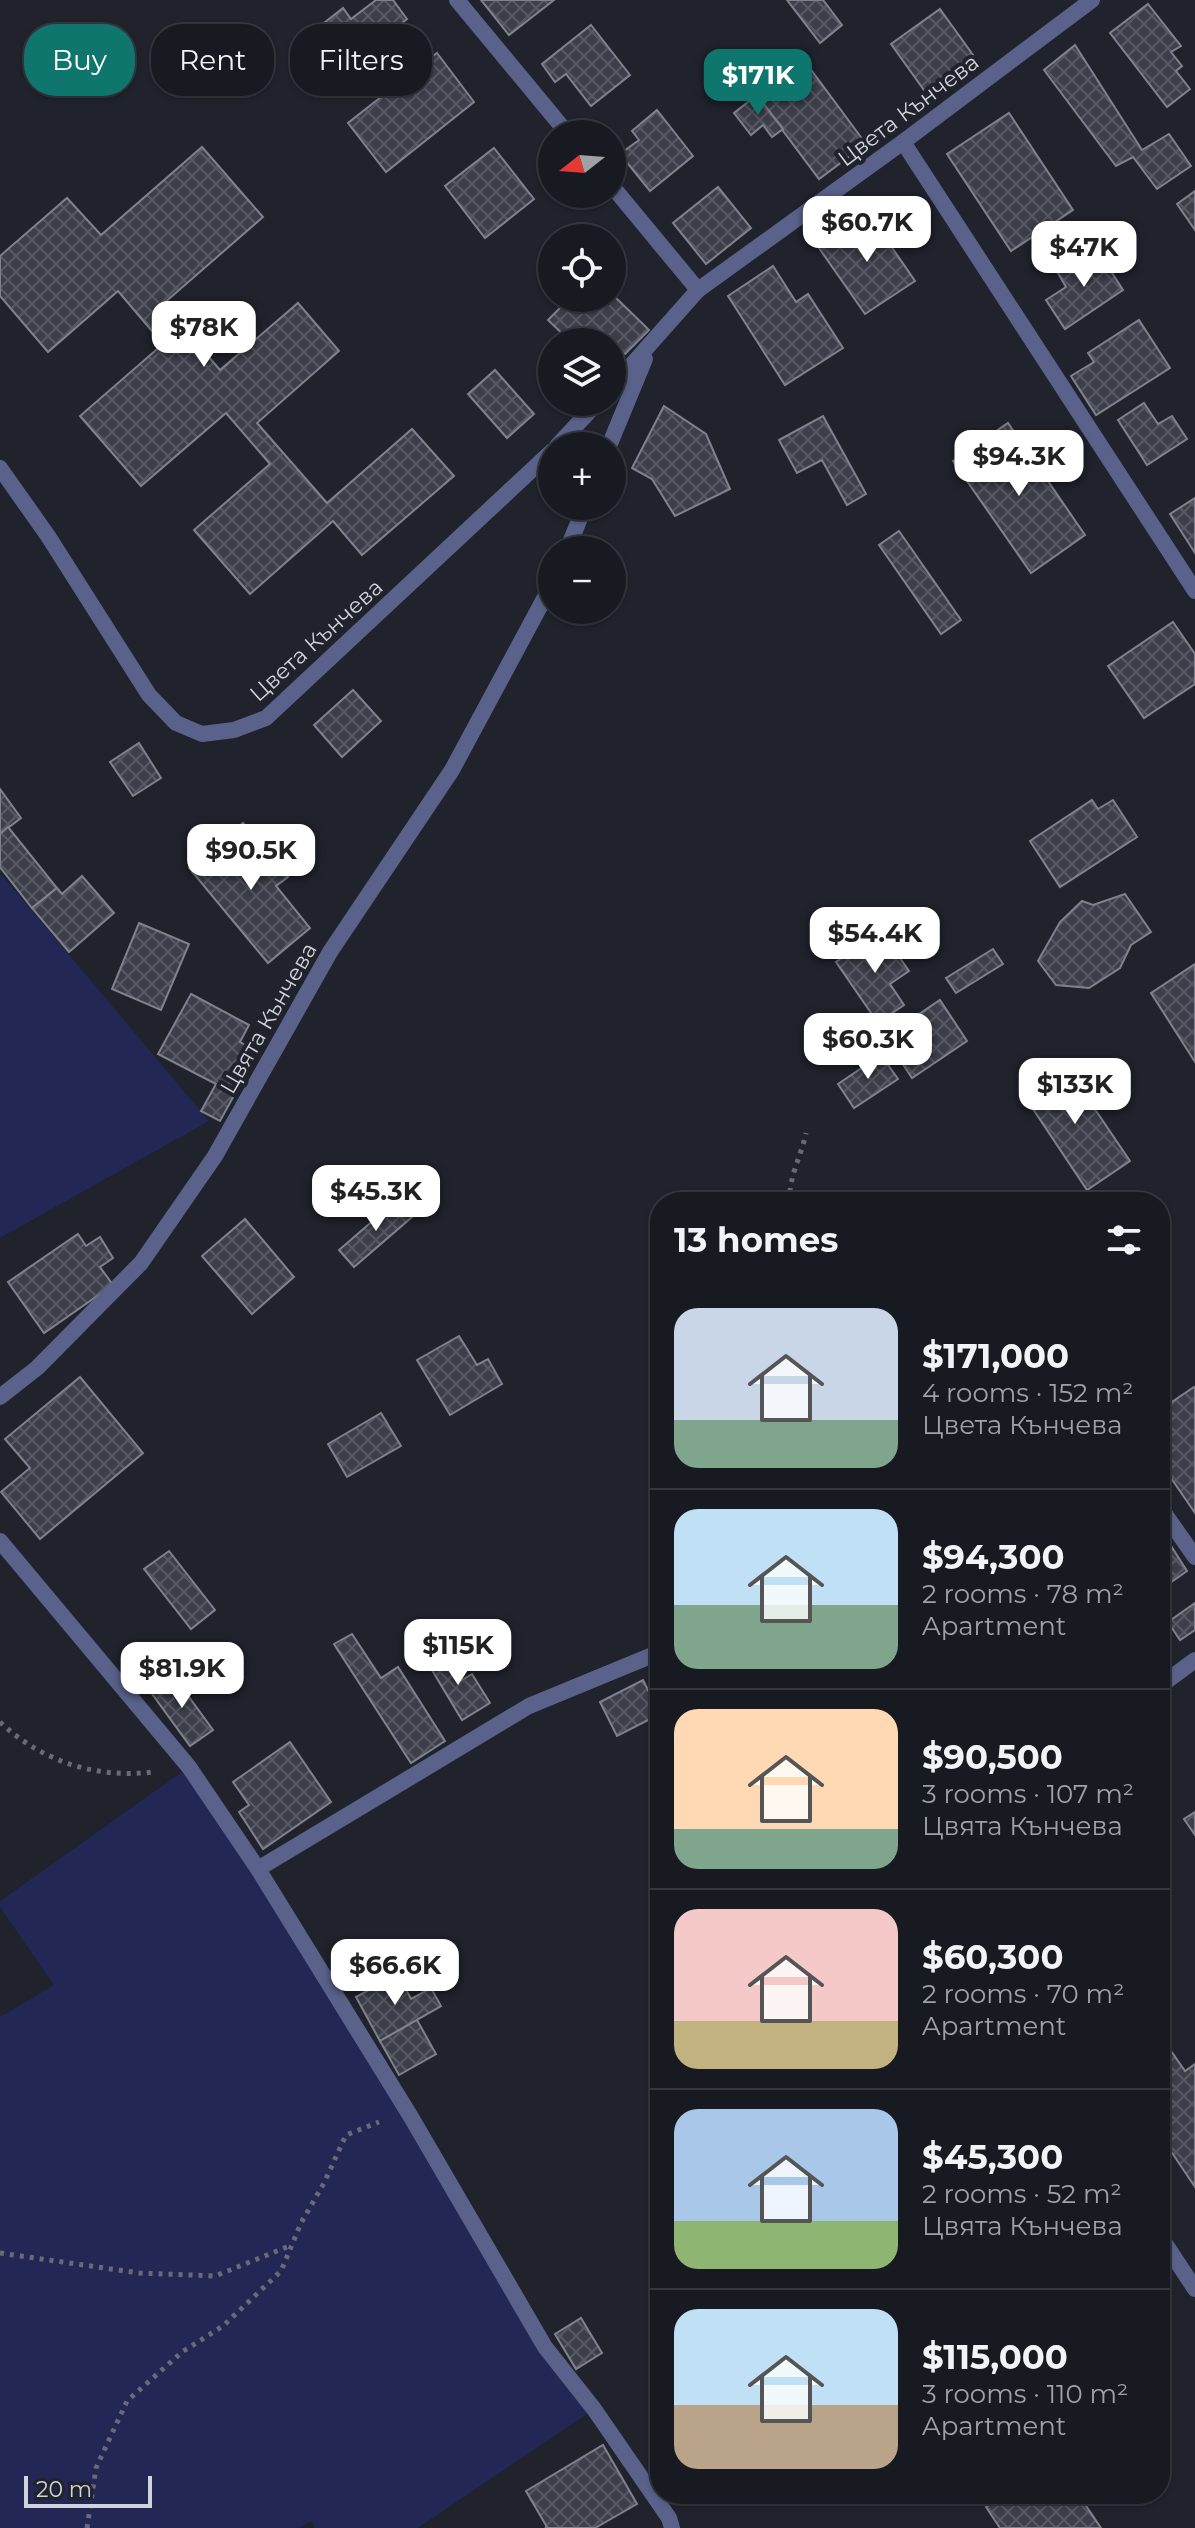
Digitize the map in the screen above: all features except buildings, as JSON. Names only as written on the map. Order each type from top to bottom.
[{"type":"street","points":[[457,0],[556,120]]},
{"type":"street","name":"Цвета Кънчева","points":[[626,372],[698,290],[1092,0]]},
{"type":"street","points":[[903,142],[1195,591]]},
{"type":"street","points":[[626,203],[698,290]]},
{"type":"street","points":[[615,432],[649,347]]},
{"type":"street","points":[[570,432],[585,416]]},
{"type":"street","name":"Цвета Кънчева","points":[[0,468],[48,536],[149,695],[176,723],[202,734],[234,730],[266,718],[538,464]]},
{"type":"street","name":"Цвята Кънчева","points":[[0,1397],[37,1368],[141,1263],[215,1156],[330,952],[452,770],[538,610]]},
{"type":"street","points":[[1170,1521],[1195,1557]]},
{"type":"street","points":[[0,1541],[189,1767],[258,1869],[411,2117],[545,2347],[594,2409],[650,2490]]},
{"type":"street","points":[[258,1869],[529,1706],[650,1656]]},
{"type":"street","points":[[1170,1679],[1195,1660]]},
{"type":"street","points":[[1170,2251],[1195,2289]]},
{"type":"street","points":[[659,2504],[672,2528]]},
{"type":"path","points":[[789,1192],[788,1185],[800,1159],[806,1133]]},
{"type":"path","points":[[0,1722],[20,1741],[68,1765],[126,1775],[189,1767]]},
{"type":"path","points":[[87,2528],[96,2468],[127,2401],[182,2352],[223,2326],[281,2271],[301,2223],[346,2135],[379,2122],[411,2117]]},
{"type":"path","points":[[0,2253],[139,2273],[215,2276],[292,2245]]},
{"type":"shaded area","points":[[0,873],[209,1121],[0,1238]]},
{"type":"shaded area","points":[[189,1767],[545,2347],[594,2409],[418,2528],[315,2528],[311,2521],[299,2528],[0,2528],[0,2017],[54,1985],[0,1907],[0,1901]]}]
